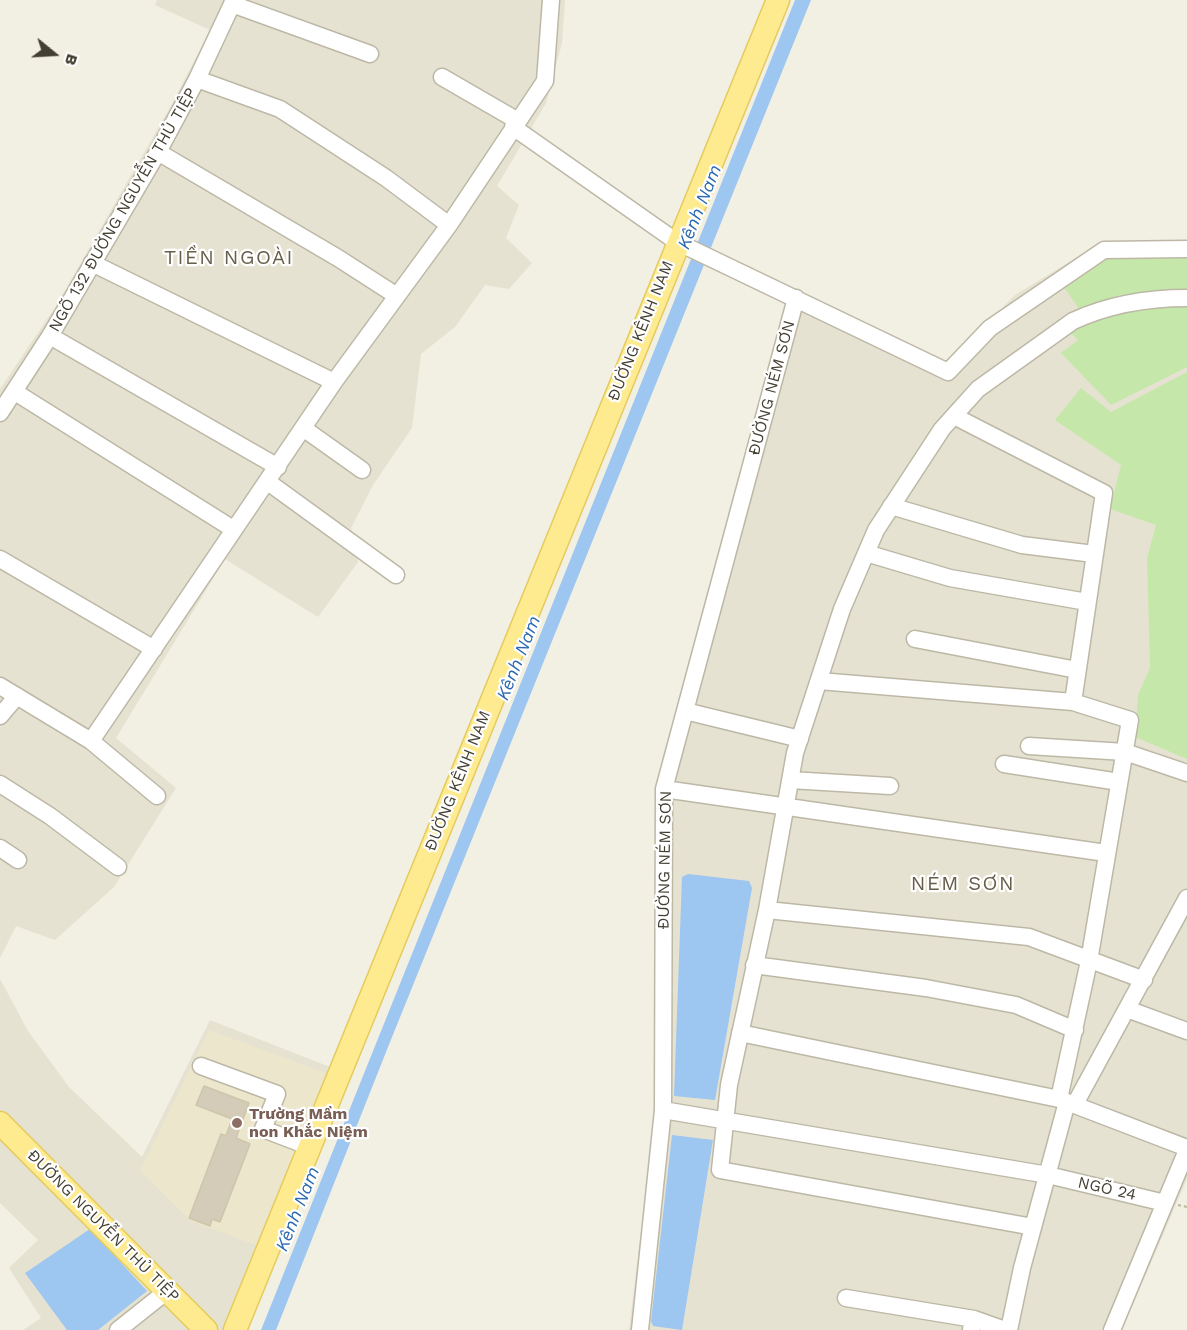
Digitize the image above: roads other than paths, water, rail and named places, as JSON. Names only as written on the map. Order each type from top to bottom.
[{"type":"main road","name":"ĐƯỜNG KÊNH NAM","points":[[235,1330],[778,0]]},
{"type":"main road","name":"ĐƯỜNG NGUYỄN THỦ TIỆP","points":[[0,1123],[206,1330]]},
{"type":"street","points":[[91,741],[334,382],[449,225],[545,81],[551,0]]},
{"type":"street","points":[[233,2],[370,54]]},
{"type":"street","name":"NGÕ 132 ĐƯỜNG NGUYỄN THỦ TIỆP","points":[[0,413],[50,336],[158,152],[197,80],[233,2]]},
{"type":"street","points":[[442,77],[516,124],[678,242],[948,372],[990,328],[1104,250],[1187,249]]},
{"type":"street","points":[[197,80],[280,109],[386,178],[449,225]]},
{"type":"street","points":[[158,152],[338,258],[397,296]]},
{"type":"street","points":[[92,263],[334,382]]},
{"type":"street","name":"ĐƯỜNG NÉM SƠN","points":[[640,1330],[663,1110],[664,789],[796,298]]},
{"type":"street","points":[[1033,1227],[720,1170],[740,1033],[767,910],[784,806],[800,740],[842,609],[876,530],[942,429],[978,389],[1074,321],[1126,302],[1187,298]]},
{"type":"street","points":[[50,336],[278,467]]},
{"type":"street","points":[[15,392],[233,529]]},
{"type":"street","points":[[954,416],[1104,493],[1073,702]]},
{"type":"street","points":[[303,428],[362,470]]},
{"type":"street","points":[[268,482],[396,575]]},
{"type":"street","points":[[891,506],[1022,545],[1094,554]]},
{"type":"street","points":[[866,553],[950,578],[1087,602]]},
{"type":"street","points":[[0,559],[154,649]]},
{"type":"street","points":[[915,639],[1077,670]]},
{"type":"street","points":[[819,681],[1073,702],[1130,720],[1089,962],[1075,1030],[1067,1102],[1007,1330],[846,1298]]},
{"type":"street","points":[[0,686],[91,741],[157,796]]},
{"type":"street","points":[[0,717],[17,696]]},
{"type":"street","points":[[685,711],[800,740]]},
{"type":"street","points":[[1029,746],[1125,752],[1187,773]]},
{"type":"street","points":[[1004,764],[1119,782]]},
{"type":"street","points":[[790,780],[890,786]]},
{"type":"street","points":[[0,784],[50,816],[118,867]]},
{"type":"street","points":[[664,789],[1106,852]]},
{"type":"street","points":[[0,848],[18,860]]},
{"type":"street","points":[[1067,1102],[1127,1009],[1187,898]]},
{"type":"street","points":[[767,910],[1029,937],[1089,962],[1144,980]]},
{"type":"street","points":[[754,965],[926,988],[1016,1005],[1075,1030]]},
{"type":"street","points":[[1127,1009],[1187,1031]]},
{"type":"street","points":[[740,1033],[1067,1102],[1187,1149],[1112,1330]]},
{"type":"street","points":[[201,1066],[277,1094],[263,1129],[310,1147]]},
{"type":"street","name":"NGÕ 24","points":[[663,1110],[726,1118],[1048,1175],[1165,1203]]},
{"type":"street","points":[[118,1330],[167,1291]]},
{"type":"water","name":"Kênh Nam","points":[[795,0],[811,0],[276,1330],[261,1330]]},
{"type":"water","points":[[688,874],[749,881],[752,888],[715,1100],[674,1096],[682,877]]},
{"type":"water","points":[[672,1135],[713,1140],[682,1330],[653,1326],[651,1321]]},
{"type":"water","points":[[90,1229],[147,1291],[98,1330],[67,1330],[25,1273]]},
{"type":"place","name":"Trường Mầm non Khắc Niệm","points":[[237,1123]]},
{"type":"district","name":"TIỀN NGOÀI","points":[[229,258]]},
{"type":"district","name":"NÉM SƠN","points":[[963,884]]}]
